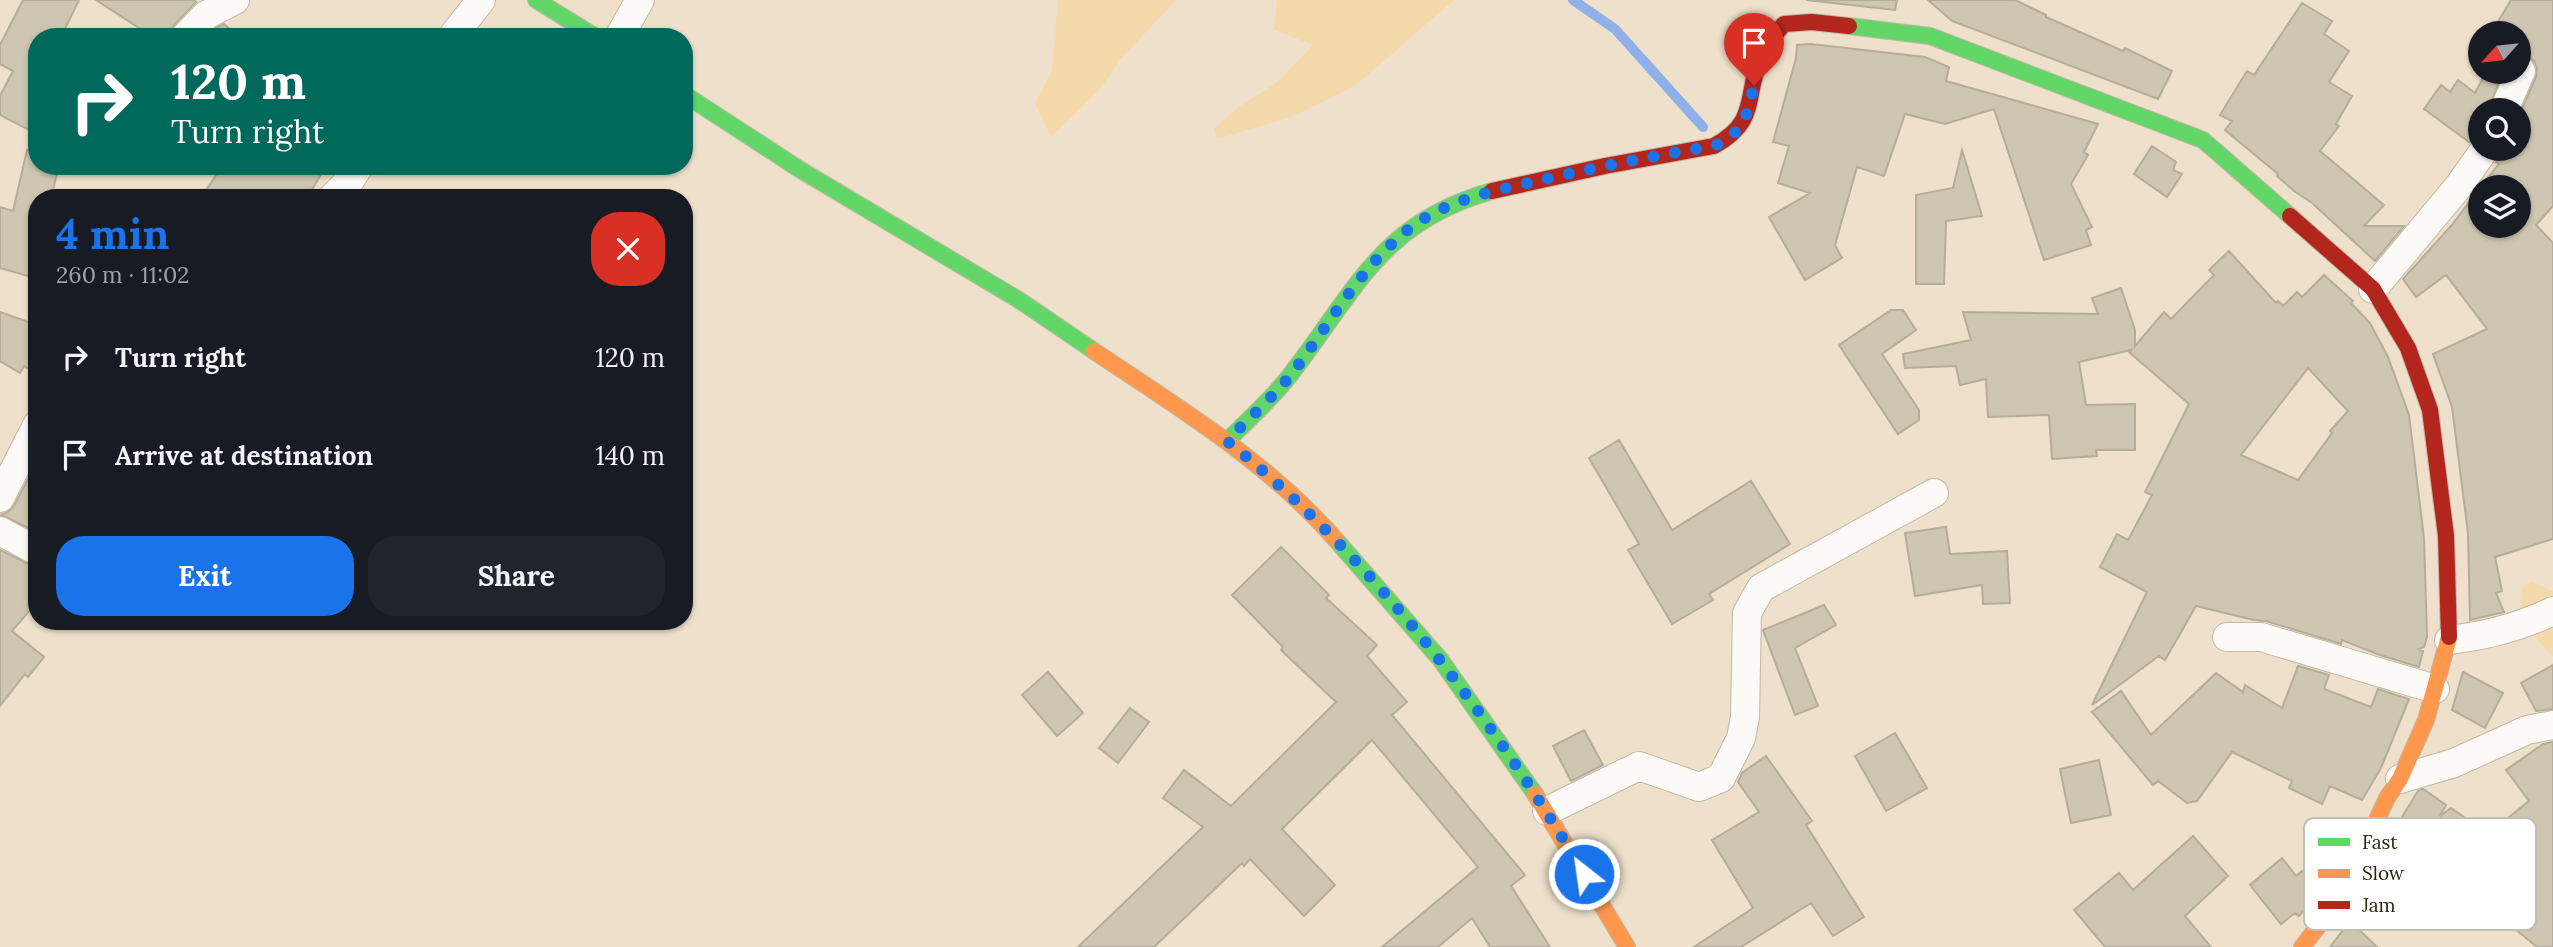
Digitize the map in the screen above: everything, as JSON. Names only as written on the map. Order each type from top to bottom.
[{"type":"street","points":[[194,28],[206,15],[235,0]]},
{"type":"street","points":[[459,28],[481,0]]},
{"type":"street","points":[[536,0],[581,28]]},
{"type":"street","points":[[625,28],[640,0]]},
{"type":"street","points":[[1227,441],[1295,369],[1391,245],[1421,220],[1460,202],[1506,188],[1600,166],[1714,146],[1730,139],[1741,128],[1749,108],[1758,62],[1770,40],[1784,24],[1812,22],[1930,36],[2203,140],[2373,289],[2389,313],[2408,348],[2430,410],[2446,536],[2449,640],[2426,720],[2400,779],[2378,818]]},
{"type":"street","points":[[693,100],[799,169],[1018,300],[1227,441],[1271,476],[1324,526],[1440,659],[1548,811],[1627,947]]},
{"type":"street","points":[[2373,289],[2476,161]]},
{"type":"street","points":[[341,189],[353,175]]},
{"type":"street","points":[[0,498],[28,443]]},
{"type":"street","points":[[1548,811],[1639,766],[1699,788],[1721,778],[1741,738],[1745,718],[1747,613],[1761,588],[1934,494]]},
{"type":"street","points":[[0,531],[28,546]]},
{"type":"street","points":[[2449,640],[2475,638],[2553,611]]},
{"type":"street","points":[[2227,637],[2261,637],[2435,689]]},
{"type":"street","points":[[2400,779],[2454,763],[2526,730],[2553,725]]},
{"type":"street","points":[[2302,947],[2315,930]]},
{"type":"shaded area","points":[[1058,0],[1176,0],[1120,60],[1101,88],[1051,137],[1035,103],[1052,71]]},
{"type":"shaded area","points":[[1277,0],[1454,0],[1356,85],[1291,117],[1217,139],[1214,129],[1237,108],[1279,81],[1313,45],[1274,30]]},
{"type":"shaded area","points":[[2532,582],[2553,591],[2553,656],[2532,630],[2522,606],[2524,587]]},
{"type":"building","points":[[23,0],[79,0],[65,28],[28,28],[28,129],[0,115],[0,96],[13,71],[0,64],[0,45]]},
{"type":"building","points":[[96,0],[196,2],[172,28],[139,28]]},
{"type":"building","points":[[1806,0],[1897,0],[1895,10]]},
{"type":"building","points":[[1928,0],[2015,0],[2046,17],[2123,51],[2125,48],[2172,71],[2158,99],[1952,21]]},
{"type":"building","points":[[2511,0],[2553,0],[2553,206],[2536,225],[2553,243],[2553,539],[2495,557],[2502,591],[2496,593],[2504,612],[2470,620],[2468,533],[2452,407],[2433,354],[2487,329],[2446,275],[2416,297],[2403,279],[2468,204],[2468,238],[2531,238],[2531,175],[2490,175],[2499,164],[2496,161],[2531,161],[2531,98],[2527,98],[2537,68],[2531,59],[2531,21],[2498,21]]},
{"type":"building","points":[[2302,3],[2332,21],[2324,34],[2349,51],[2329,82],[2352,96],[2336,124],[2339,126],[2320,151],[2384,205],[2364,226],[2404,226],[2375,261],[2312,203],[2294,191],[2278,174],[2225,130],[2232,121],[2220,115],[2247,71],[2254,75]]},
{"type":"building","points":[[1811,44],[1925,57],[1949,67],[1946,81],[2098,124],[2084,152],[2088,155],[2071,184],[2092,227],[2086,230],[2091,245],[2044,260],[1994,109],[1945,124],[1905,114],[1884,176],[1857,167],[1835,245],[1842,258],[1805,280],[1769,217],[1810,193],[1778,183],[1789,146],[1773,142],[1796,58],[1797,45]]},
{"type":"building","points":[[2458,80],[2475,93],[2480,84],[2498,84],[2493,98],[2468,98],[2468,141],[2424,109],[2441,85],[2450,92]]},
{"type":"building","points":[[2152,146],[2176,162],[2173,170],[2182,174],[2167,197],[2134,174]]},
{"type":"building","points":[[28,150],[28,175],[57,175],[53,189],[28,189],[28,276],[0,268],[0,207],[13,211]]},
{"type":"building","points":[[1962,150],[1982,216],[1946,221],[1944,284],[1916,284],[1916,195],[1953,188]]},
{"type":"building","points":[[216,175],[321,175],[312,189],[207,189]]},
{"type":"building","points":[[2229,251],[2276,303],[2278,301],[2283,306],[2297,292],[2302,297],[2324,275],[2353,301],[2351,303],[2370,323],[2388,357],[2409,415],[2424,538],[2427,637],[2424,647],[2419,649],[2423,651],[2419,667],[2342,640],[2341,644],[2266,621],[2196,606],[2165,660],[2159,656],[2092,705],[2147,592],[2100,567],[2117,534],[2128,540],[2152,495],[2145,492],[2189,404],[2129,352],[2131,350],[2079,362],[2086,405],[2135,404],[2135,450],[2096,450],[2097,456],[2052,459],[2049,415],[1988,417],[1986,379],[1960,385],[1956,366],[1905,368],[1903,354],[1971,340],[1963,312],[2098,314],[2092,298],[2121,288],[2135,330],[2135,346],[2164,312],[2171,319],[2214,275],[2209,270]],"holes":[[[2308,368],[2348,411],[2330,431],[2332,433],[2298,480],[2241,455]]]},
{"type":"building","points":[[1891,310],[1903,310],[1916,330],[1882,354],[1919,410],[1919,420],[1898,434],[1839,345]]},
{"type":"building","points":[[0,312],[28,322],[28,368],[24,366],[20,373],[0,361]]},
{"type":"building","points":[[1619,440],[1672,530],[1751,481],[1790,544],[1709,594],[1713,600],[1672,624],[1628,550],[1639,544],[1589,458]]},
{"type":"building","points":[[28,479],[28,528],[1,515],[14,506]]},
{"type":"building","points":[[1946,527],[1950,554],[2007,551],[2010,603],[1983,604],[1982,585],[1915,596],[1905,533]]},
{"type":"building","points":[[1281,547],[1329,595],[1326,598],[1377,645],[1367,656],[1407,702],[1392,715],[1525,875],[1511,886],[1550,947],[1490,947],[1472,918],[1438,947],[1382,947],[1478,867],[1372,740],[1282,829],[1335,885],[1304,916],[1250,859],[1244,866],[1242,863],[1154,947],[1078,947],[1203,827],[1163,798],[1184,770],[1231,806],[1336,702],[1281,650],[1283,647],[1232,595]]},
{"type":"building","points":[[0,550],[28,564],[28,612],[12,631],[44,657],[28,677],[25,674],[0,706]]},
{"type":"building","points":[[1824,605],[1836,625],[1795,648],[1818,706],[1795,715],[1763,630]]},
{"type":"building","points":[[2553,665],[2553,709],[2536,711],[2521,683]]},
{"type":"building","points":[[2298,666],[2329,675],[2324,689],[2371,707],[2378,689],[2409,699],[2381,768],[2362,800],[2330,786],[2322,804],[2289,788],[2292,781],[2232,752],[2197,801],[2187,803],[2158,781],[2153,785],[2092,712],[2121,691],[2151,735],[2216,673],[2243,692],[2245,685],[2282,708]]},
{"type":"building","points":[[1048,672],[1083,713],[1057,736],[1022,695]]},
{"type":"building","points":[[2463,672],[2503,693],[2485,728],[2452,710]]},
{"type":"building","points":[[1130,708],[1149,722],[1118,763],[1099,748]]},
{"type":"building","points":[[1584,730],[1603,765],[1571,781],[1553,746]]},
{"type":"building","points":[[1895,733],[1927,788],[1886,811],[1855,756]]},
{"type":"building","points":[[2553,742],[2553,947],[2537,947],[2516,930],[2536,930],[2536,818],[2508,818],[2529,801],[2506,770],[2543,744]]},
{"type":"building","points":[[1766,756],[1812,821],[1806,825],[1864,917],[1833,936],[1811,903],[1741,947],[1694,947],[1753,908],[1712,840],[1759,812],[1738,782],[1742,773]]},
{"type":"building","points":[[2099,760],[2111,815],[2071,823],[2060,769]]},
{"type":"building","points":[[2423,789],[2446,805],[2440,816],[2451,808],[2465,818],[2402,817],[2418,791]]},
{"type":"building","points":[[2193,836],[2228,876],[2185,916],[2211,947],[2105,947],[2074,910],[2119,873],[2133,890]]},
{"type":"building","points":[[2282,858],[2296,876],[2302,871],[2304,874],[2304,909],[2299,916],[2295,913],[2281,924],[2250,885]]},
{"type":"building","points":[[2343,930],[2359,930],[2377,947],[2330,947]]},
{"type":"waterway","points":[[1573,0],[1615,29],[1703,127]]},
{"type":"traffic: fast","points":[[536,0],[581,28]]},
{"type":"traffic: fast","points":[[1849,26],[1930,36],[2203,140],[2290,216]]},
{"type":"traffic: fast","points":[[693,100],[799,169],[1019,300],[1094,351]]},
{"type":"traffic: fast","points":[[1227,441],[1281,386],[1358,283],[1400,238],[1425,219],[1455,204],[1492,191]]},
{"type":"traffic: fast","points":[[1336,540],[1440,659],[1535,794]]},
{"type":"traffic: slow","points":[[1094,351],[1190,415],[1252,461],[1310,512],[1336,540]]},
{"type":"traffic: slow","points":[[2378,818],[2400,779],[2426,720],[2449,637]]},
{"type":"traffic: slow","points":[[1535,794],[1627,947]]},
{"type":"traffic: slow","points":[[2302,947],[2315,930]]},
{"type":"traffic: jam","points":[[1492,191],[1714,146],[1728,137],[1743,119],[1759,61],[1784,24],[1812,22],[1849,26]]},
{"type":"traffic: jam","points":[[2290,216],[2373,289],[2408,348],[2430,410],[2446,536],[2449,637]]},
{"type":"route","points":[[1584,874],[1548,811],[1440,659],[1324,526],[1271,476],[1227,441],[1295,369],[1362,277],[1391,245],[1421,220],[1460,202],[1506,188],[1600,166],[1714,146],[1730,139],[1741,128],[1754,85]]}]
